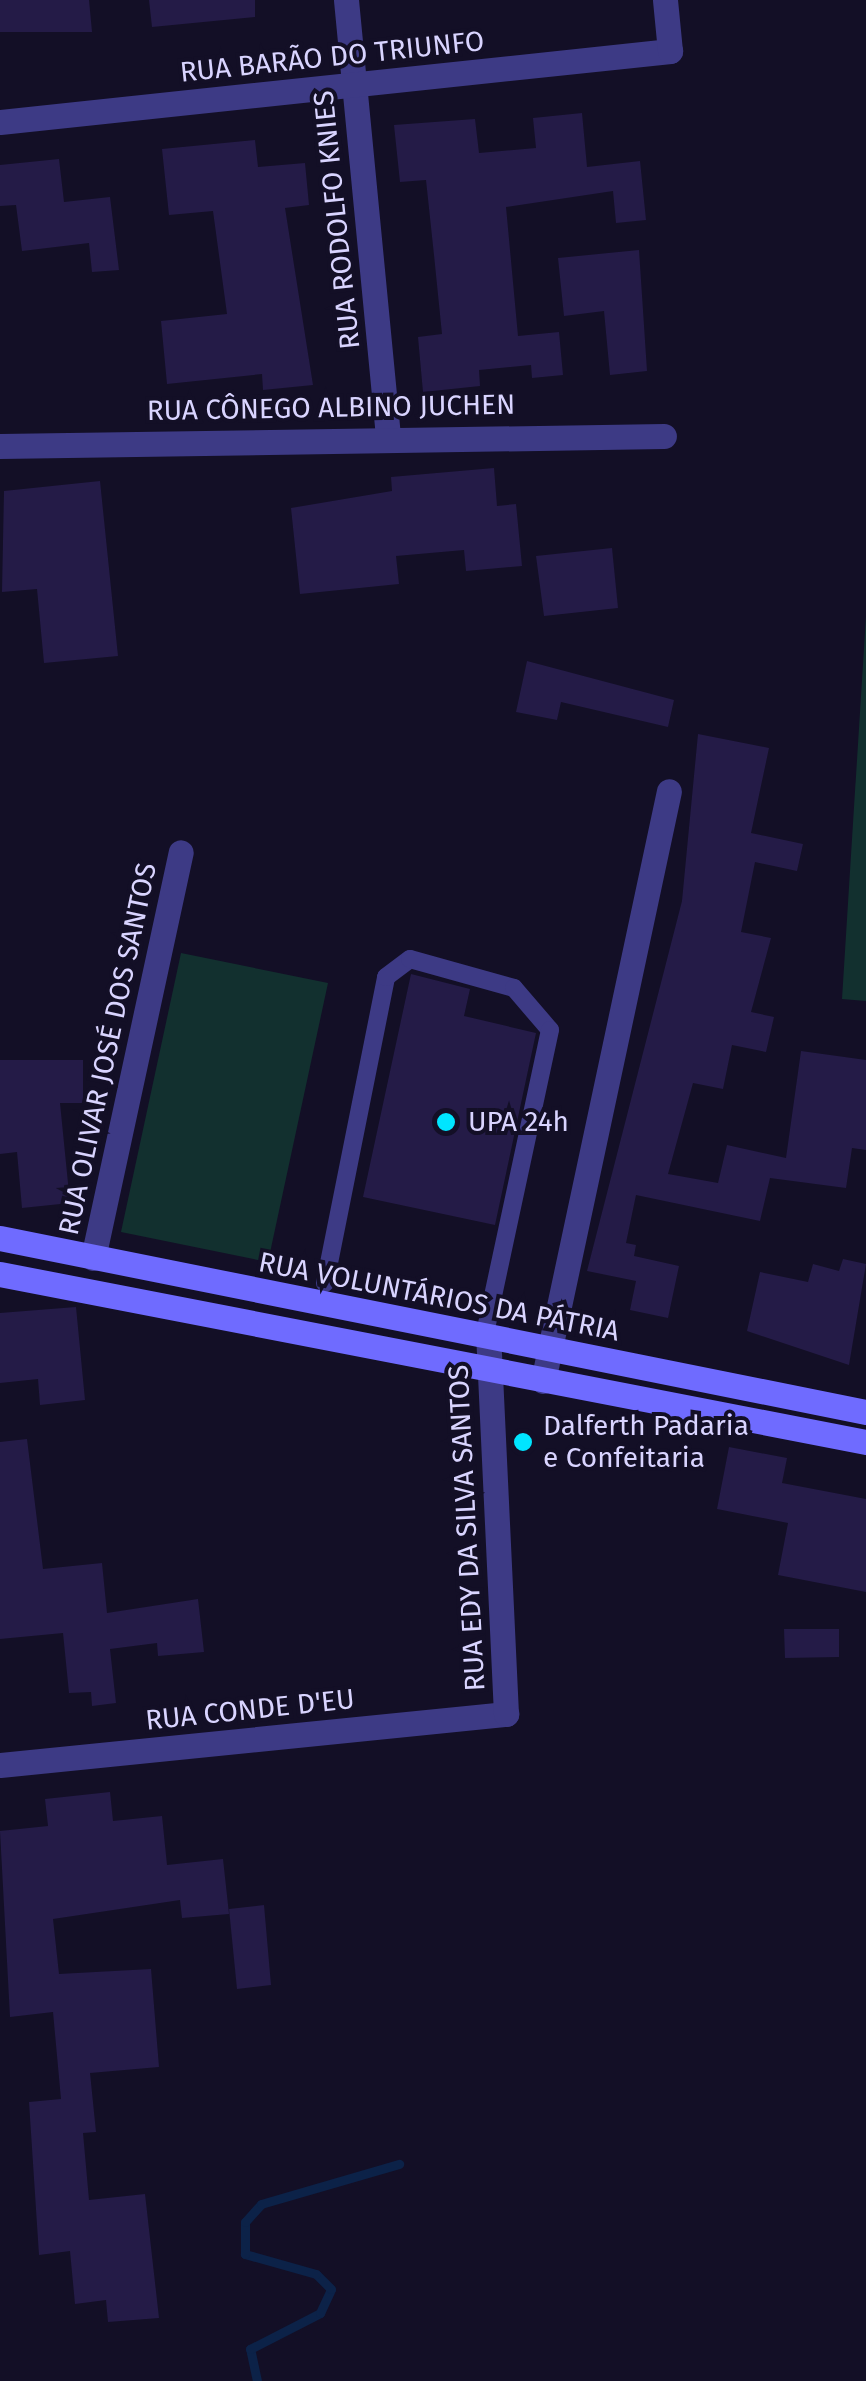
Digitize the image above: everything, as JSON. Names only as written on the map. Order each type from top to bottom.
[{"type":"main road","name":"RUA VOLUNTÁRIOS DA PÁTRIA","points":[[0,1238],[866,1412]]},
{"type":"main road","points":[[0,1274],[866,1442]]},
{"type":"main road","points":[[195,1313],[203,1280]]},
{"type":"main road","points":[[365,1347],[444,1352],[483,1332]]},
{"type":"street","name":"RUA RODOLFO KNIES","points":[[346,0],[388,434]]},
{"type":"street","name":"RUA BARÃO DO TRIUNFO","points":[[0,122],[670,52],[666,0]]},
{"type":"street","name":"RUA CÔNEGO ALBINO JUCHEN","points":[[0,446],[388,434],[664,436]]},
{"type":"street","points":[[542,1381],[669,791]]},
{"type":"street","name":"RUA OLIVAR JOSÉ DOS SANTOS","points":[[93,1258],[180,852]]},
{"type":"street","name":"RUA EDY DA SILVA SANTOS","points":[[483,1332],[506,1714]]},
{"type":"street","name":"RUA CONDE D'EU","points":[[0,1765],[506,1714]]},
{"type":"lane","points":[[325,1283],[386,977],[410,959],[514,988],[550,1030],[483,1332]]},
{"type":"green space","points":[[866,616],[866,1001],[842,999]]},
{"type":"green space","points":[[181,953],[328,983],[268,1262],[121,1232]]},
{"type":"building","points":[[0,0],[89,0],[92,32],[0,32]]},
{"type":"building","points":[[149,0],[255,0],[255,17],[152,27]]},
{"type":"building","points":[[582,113],[587,167],[640,161],[646,220],[616,223],[613,191],[506,207],[518,336],[559,332],[563,375],[532,378],[531,365],[479,370],[480,386],[423,392],[418,337],[442,334],[426,180],[400,182],[394,125],[475,119],[479,153],[536,148],[533,118]]},
{"type":"building","points":[[255,140],[258,167],[305,163],[309,205],[285,208],[313,385],[263,390],[262,374],[167,384],[161,321],[227,314],[213,211],[169,215],[162,149]]},
{"type":"building","points":[[59,159],[64,202],[110,197],[119,270],[92,272],[89,243],[22,251],[16,205],[0,206],[0,165]]},
{"type":"building","points":[[639,250],[647,371],[610,375],[604,311],[564,316],[558,258]]},
{"type":"building","points":[[494,468],[497,506],[516,504],[522,566],[466,571],[464,550],[396,556],[399,584],[300,594],[291,508],[392,491],[391,477]]},
{"type":"building","points":[[100,481],[118,656],[44,663],[37,589],[2,592],[4,491]]},
{"type":"building","points":[[612,548],[618,608],[544,616],[536,556]]},
{"type":"building","points":[[527,661],[674,700],[668,727],[561,702],[557,720],[516,712]]},
{"type":"building","points":[[698,734],[769,748],[751,833],[803,844],[797,871],[755,862],[741,932],[771,938],[751,1012],[774,1017],[766,1052],[732,1045],[723,1089],[693,1083],[668,1174],[718,1183],[727,1145],[786,1158],[801,1051],[866,1060],[866,1150],[852,1148],[846,1188],[770,1178],[760,1221],[636,1195],[626,1243],[636,1245],[634,1256],[679,1266],[668,1318],[630,1310],[636,1281],[587,1271],[682,901]]},
{"type":"building","points":[[411,974],[470,989],[464,1016],[536,1033],[495,1225],[363,1197]]},
{"type":"building","points":[[0,1060],[83,1060],[83,1103],[60,1103],[70,1203],[22,1208],[17,1152],[0,1154]]},
{"type":"building","points":[[843,1259],[866,1264],[849,1365],[747,1331],[760,1272],[808,1282],[813,1264],[839,1271]]},
{"type":"building","points":[[76,1307],[85,1400],[40,1405],[38,1379],[0,1383],[0,1313]]},
{"type":"building","points":[[27,1439],[43,1569],[102,1563],[107,1613],[198,1599],[204,1652],[158,1656],[157,1643],[110,1649],[116,1703],[92,1706],[91,1692],[69,1693],[63,1633],[0,1639],[0,1442]]},
{"type":"building","points":[[729,1447],[787,1458],[782,1483],[866,1499],[866,1592],[778,1575],[788,1523],[717,1509]]},
{"type":"building","points":[[784,1629],[839,1629],[839,1657],[785,1658]]},
{"type":"building","points":[[110,1792],[113,1821],[162,1816],[167,1865],[223,1859],[229,1914],[182,1918],[180,1900],[53,1919],[59,1974],[151,1969],[159,2067],[90,2073],[96,2132],[83,2133],[89,2200],[145,2194],[159,2318],[108,2322],[106,2300],[75,2304],[70,2251],[39,2255],[29,2102],[61,2099],[53,2012],[10,2017],[0,1831],[48,1826],[45,1799]]},
{"type":"building","points":[[264,1905],[271,1985],[237,1989],[229,1909]]},
{"type":"waterway","points":[[257,2381],[250,2349],[320,2313],[331,2289],[316,2274],[245,2254],[245,2222],[261,2204],[399,2164]]},
{"type":"place","name":"UPA 24h","points":[[446,1122]]},
{"type":"place","name":"Dalferth Padaria e Confeitaria","points":[[523,1442]]}]
